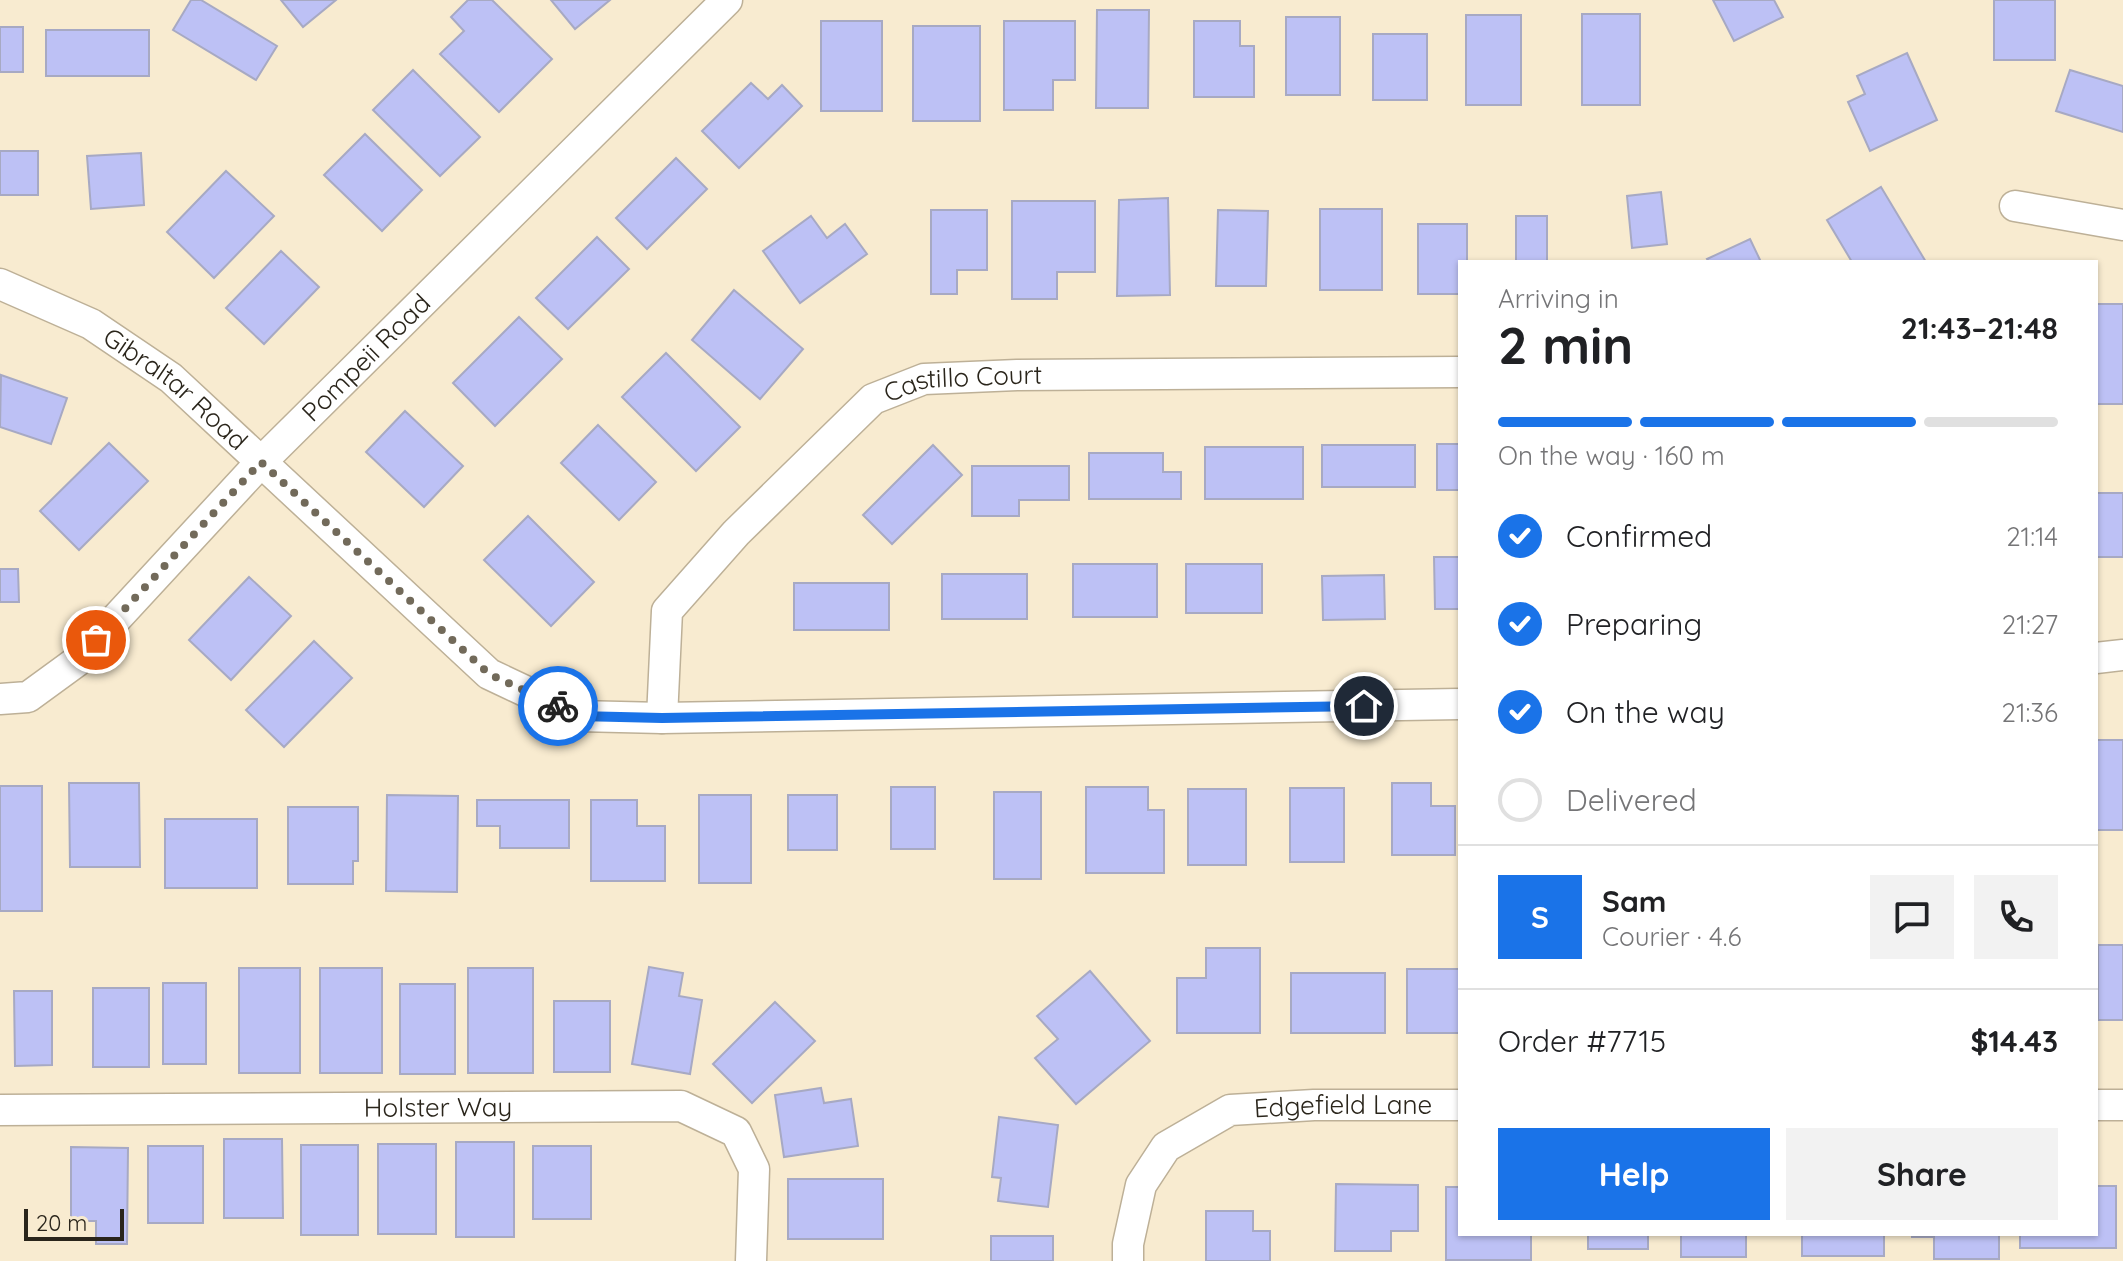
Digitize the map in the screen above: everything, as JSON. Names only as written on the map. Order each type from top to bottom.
[{"type":"street","name":"Pompeii Road","points":[[0,699],[28,697],[76,662],[261,462],[727,0]]},
{"type":"street","points":[[2015,206],[2123,225]]},
{"type":"street","name":"Gibraltar Road","points":[[0,284],[91,324],[171,378],[489,674],[578,716],[662,718],[1458,704]]},
{"type":"street","name":"Castillo Court","points":[[662,718],[667,611],[736,533],[873,399],[924,379],[1017,375],[1458,372]]},
{"type":"street","points":[[2098,658],[2123,655]]},
{"type":"street","name":"Edgefield Lane","points":[[1128,1261],[1128,1244],[1141,1185],[1149,1172],[1166,1147],[1230,1110],[1314,1105],[1458,1105]]},
{"type":"street","points":[[2098,1105],[2123,1105]]},
{"type":"street","name":"Holster Way","points":[[0,1110],[681,1106],[736,1132],[754,1169],[751,1261]]},
{"type":"building","points":[[191,0],[201,0],[277,46],[256,80],[173,30]]},
{"type":"building","points":[[281,0],[336,0],[303,27]]},
{"type":"building","points":[[468,0],[492,0],[552,59],[499,112],[440,54],[464,31],[451,17]]},
{"type":"building","points":[[551,0],[610,0],[575,29]]},
{"type":"building","points":[[1713,0],[1774,0],[1783,17],[1734,41]]},
{"type":"building","points":[[1994,0],[2055,0],[2055,60],[1994,60]]},
{"type":"building","points":[[1097,10],[1149,10],[1148,108],[1096,108]]},
{"type":"building","points":[[1582,14],[1640,14],[1640,105],[1582,105]]},
{"type":"building","points":[[1466,15],[1521,15],[1521,105],[1466,105]]},
{"type":"building","points":[[1286,17],[1340,17],[1340,95],[1286,95]]},
{"type":"building","points":[[821,21],[882,21],[882,111],[821,111]]},
{"type":"building","points":[[1004,21],[1075,21],[1075,80],[1053,80],[1053,110],[1004,110]]},
{"type":"building","points":[[1194,21],[1240,21],[1240,46],[1254,46],[1254,97],[1194,97]]},
{"type":"building","points":[[913,26],[980,26],[980,121],[913,121]]},
{"type":"building","points":[[0,27],[23,27],[23,72],[0,72]]},
{"type":"building","points":[[46,30],[149,30],[149,76],[46,76]]},
{"type":"building","points":[[1373,34],[1427,34],[1427,100],[1373,100]]},
{"type":"building","points":[[1907,53],[1937,120],[1870,151],[1848,102],[1865,94],[1857,76]]},
{"type":"building","points":[[413,70],[480,137],[440,176],[373,110]]},
{"type":"building","points":[[2070,70],[2123,86],[2123,132],[2056,111]]},
{"type":"building","points":[[751,83],[768,99],[782,85],[802,106],[739,168],[702,131]]},
{"type":"building","points":[[365,134],[422,190],[382,231],[324,175]]},
{"type":"building","points":[[0,151],[38,151],[38,195],[0,195]]},
{"type":"building","points":[[141,153],[144,205],[91,209],[87,156]]},
{"type":"building","points":[[676,158],[707,189],[647,249],[616,218]]},
{"type":"building","points":[[226,171],[274,216],[214,278],[167,232]]},
{"type":"building","points":[[1881,187],[1925,260],[1851,260],[1827,220]]},
{"type":"building","points":[[1661,192],[1667,244],[1632,248],[1627,196]]},
{"type":"building","points":[[1168,198],[1170,295],[1117,296],[1119,200]]},
{"type":"building","points":[[1012,201],[1095,201],[1095,272],[1057,272],[1057,299],[1012,299]]},
{"type":"building","points":[[1320,209],[1382,209],[1382,290],[1320,290]]},
{"type":"building","points":[[931,210],[987,210],[987,270],[957,270],[957,294],[931,294]]},
{"type":"building","points":[[1218,210],[1268,211],[1266,286],[1216,286]]},
{"type":"building","points":[[811,216],[827,238],[845,224],[867,254],[800,303],[763,251]]},
{"type":"building","points":[[1516,216],[1547,216],[1547,260],[1516,260]]},
{"type":"building","points":[[1418,224],[1467,224],[1467,260],[1458,260],[1458,294],[1418,294]]},
{"type":"building","points":[[597,237],[629,269],[568,329],[536,298]]},
{"type":"building","points":[[1750,239],[1760,260],[1708,260]]},
{"type":"building","points":[[281,251],[319,287],[264,344],[226,308]]},
{"type":"building","points":[[734,290],[803,349],[760,399],[692,340]]},
{"type":"building","points":[[2098,304],[2123,304],[2123,404],[2098,404]]},
{"type":"building","points":[[519,317],[562,359],[495,426],[453,383]]},
{"type":"building","points":[[666,353],[740,427],[696,471],[622,397]]},
{"type":"building","points":[[1,375],[67,398],[51,444],[0,427]]},
{"type":"building","points":[[405,411],[463,466],[424,507],[366,452]]},
{"type":"building","points":[[598,425],[656,482],[619,520],[561,463]]},
{"type":"building","points":[[109,443],[148,481],[79,550],[40,511]]},
{"type":"building","points":[[1437,444],[1458,444],[1458,490],[1437,490]]},
{"type":"building","points":[[933,445],[962,475],[892,544],[863,515]]},
{"type":"building","points":[[1322,445],[1415,445],[1415,487],[1322,487]]},
{"type":"building","points":[[1205,447],[1303,447],[1303,499],[1205,499]]},
{"type":"building","points":[[1089,453],[1163,453],[1163,472],[1181,472],[1181,499],[1089,499]]},
{"type":"building","points":[[972,466],[1069,466],[1069,500],[1019,500],[1019,516],[972,516]]},
{"type":"building","points":[[2098,493],[2123,493],[2123,557],[2098,557]]},
{"type":"building","points":[[528,516],[594,582],[551,626],[484,560]]},
{"type":"building","points":[[1434,557],[1458,557],[1458,609],[1435,609]]},
{"type":"building","points":[[1073,564],[1157,564],[1157,617],[1073,617]]},
{"type":"building","points":[[1186,564],[1262,564],[1262,613],[1186,613]]},
{"type":"building","points":[[0,569],[18,569],[19,602],[0,602]]},
{"type":"building","points":[[942,574],[1027,574],[1027,619],[942,619]]},
{"type":"building","points":[[1384,575],[1385,619],[1323,620],[1322,576]]},
{"type":"building","points":[[249,577],[291,616],[231,680],[189,640]]},
{"type":"building","points":[[794,583],[889,583],[889,630],[794,630]]},
{"type":"building","points":[[314,641],[352,678],[284,747],[246,710]]},
{"type":"building","points":[[2098,740],[2123,740],[2123,830],[2098,830]]},
{"type":"building","points":[[69,783],[139,783],[140,867],[70,867]]},
{"type":"building","points":[[1392,783],[1431,783],[1431,806],[1455,806],[1455,855],[1392,855]]},
{"type":"building","points":[[0,786],[42,786],[42,911],[0,911]]},
{"type":"building","points":[[891,787],[935,787],[935,849],[891,849]]},
{"type":"building","points":[[1086,787],[1148,787],[1148,810],[1164,810],[1164,873],[1086,873]]},
{"type":"building","points":[[1290,788],[1344,788],[1344,862],[1290,862]]},
{"type":"building","points":[[1188,789],[1246,789],[1246,865],[1188,865]]},
{"type":"building","points":[[994,792],[1041,792],[1041,879],[994,879]]},
{"type":"building","points":[[387,795],[458,796],[457,892],[386,891]]},
{"type":"building","points":[[699,795],[751,795],[751,883],[699,883]]},
{"type":"building","points":[[788,795],[837,795],[837,850],[788,850]]},
{"type":"building","points":[[477,800],[569,800],[569,848],[500,848],[500,826],[477,826]]},
{"type":"building","points":[[591,800],[637,800],[637,826],[665,826],[665,881],[591,881]]},
{"type":"building","points":[[288,807],[358,807],[358,861],[353,861],[353,884],[288,884]]},
{"type":"building","points":[[165,819],[257,819],[257,888],[165,888]]},
{"type":"building","points":[[2098,945],[2123,945],[2123,1020],[2098,1020]]},
{"type":"building","points":[[1206,948],[1260,948],[1260,1033],[1177,1033],[1177,978],[1206,978]]},
{"type":"building","points":[[649,967],[683,973],[679,996],[702,1000],[690,1074],[632,1064]]},
{"type":"building","points":[[239,968],[300,968],[300,1073],[239,1073]]},
{"type":"building","points":[[320,968],[382,968],[382,1073],[320,1073]]},
{"type":"building","points":[[468,968],[533,968],[533,1073],[468,1073]]},
{"type":"building","points":[[1407,969],[1458,969],[1458,1033],[1407,1033]]},
{"type":"building","points":[[1090,971],[1150,1041],[1076,1104],[1035,1058],[1058,1039],[1037,1016]]},
{"type":"building","points":[[1291,973],[1385,973],[1385,1033],[1291,1033]]},
{"type":"building","points":[[163,983],[206,983],[206,1064],[163,1064]]},
{"type":"building","points":[[400,984],[455,984],[455,1074],[400,1074]]},
{"type":"building","points":[[93,988],[149,988],[149,1067],[93,1067]]},
{"type":"building","points":[[14,991],[52,991],[52,1065],[15,1066]]},
{"type":"building","points":[[554,1001],[610,1001],[610,1072],[554,1072]]},
{"type":"building","points":[[775,1002],[815,1041],[752,1103],[713,1064]]},
{"type":"building","points":[[821,1088],[824,1103],[851,1099],[858,1146],[784,1157],[775,1095]]},
{"type":"building","points":[[999,1117],[1058,1125],[1048,1207],[998,1201],[1001,1178],[992,1177]]},
{"type":"building","points":[[224,1139],[282,1139],[283,1218],[224,1218]]},
{"type":"building","points":[[456,1142],[514,1142],[514,1237],[456,1237]]},
{"type":"building","points":[[378,1144],[436,1144],[436,1234],[378,1234]]},
{"type":"building","points":[[301,1145],[358,1145],[358,1235],[301,1235]]},
{"type":"building","points":[[148,1146],[203,1146],[203,1223],[148,1223]]},
{"type":"building","points":[[533,1146],[591,1146],[591,1219],[533,1219]]},
{"type":"building","points":[[71,1147],[128,1148],[127,1244],[96,1244],[96,1221],[71,1221]]},
{"type":"building","points":[[788,1179],[883,1179],[883,1239],[788,1239]]},
{"type":"building","points":[[1336,1184],[1418,1185],[1418,1231],[1391,1231],[1391,1251],[1335,1251]]},
{"type":"building","points":[[2098,1186],[2116,1186],[2116,1248],[2020,1248],[2020,1236],[2098,1236]]},
{"type":"building","points":[[1446,1187],[1458,1187],[1458,1236],[1531,1236],[1531,1260],[1446,1260]]},
{"type":"building","points":[[1206,1211],[1253,1211],[1253,1231],[1270,1231],[1270,1261],[1206,1261]]},
{"type":"building","points":[[991,1236],[1053,1236],[1053,1261],[991,1261]]},
{"type":"building","points":[[1588,1236],[1648,1236],[1648,1249],[1588,1249]]},
{"type":"building","points":[[1681,1236],[1746,1236],[1746,1257],[1681,1257]]},
{"type":"building","points":[[1802,1236],[1884,1236],[1884,1256],[1802,1256]]},
{"type":"building","points":[[1999,1236],[1999,1259],[1934,1259],[1934,1237],[1912,1237]]},
{"type":"way so far","points":[[96,640],[261,462],[489,674],[558,706]]},
{"type":"route","points":[[558,706],[578,716],[662,718],[1364,706]]}]
